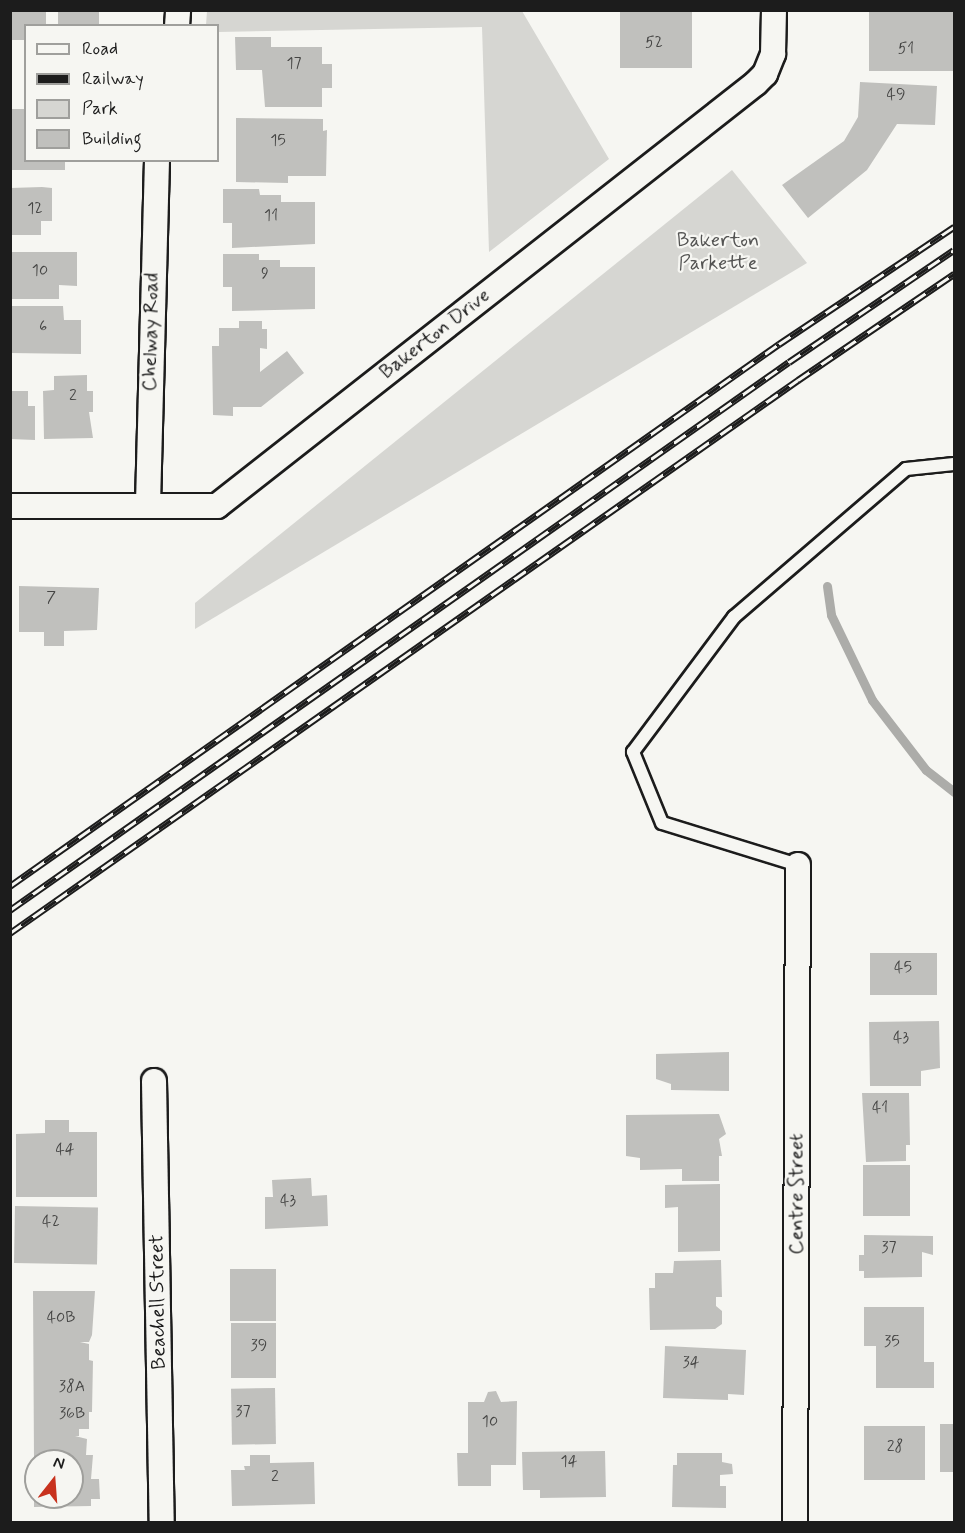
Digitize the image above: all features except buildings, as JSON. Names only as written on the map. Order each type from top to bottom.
[{"type":"street","name":"Bakerton Drive","points":[[10,506],[148,504],[196,509],[217,506],[756,83],[765,74],[773,54],[774,10]]},
{"type":"street","name":"Chelway Road","points":[[148,504],[157,162]]},
{"type":"street","name":"Centre Street","points":[[795,1522],[798,865]]},
{"type":"street","name":"Beachell Street","points":[[154,1081],[162,1522]]},
{"type":"lane","points":[[798,865],[662,823],[633,752],[734,617],[906,469],[954,464]]},
{"type":"green space","points":[[207,11],[522,11],[609,159],[489,252],[482,27],[219,32],[219,24],[206,24]]},
{"type":"green space","name":"Bakerton Parkette","points":[[732,170],[807,263],[195,629],[195,603]]},
{"type":"waterway","points":[[827,586],[831,615],[872,700],[926,770],[954,792]]},
{"type":"railway","points":[[10,886],[779,344],[954,227]]},
{"type":"railway","points":[[10,910],[789,362],[954,250]]},
{"type":"railway","points":[[10,933],[798,380],[954,274]]}]
